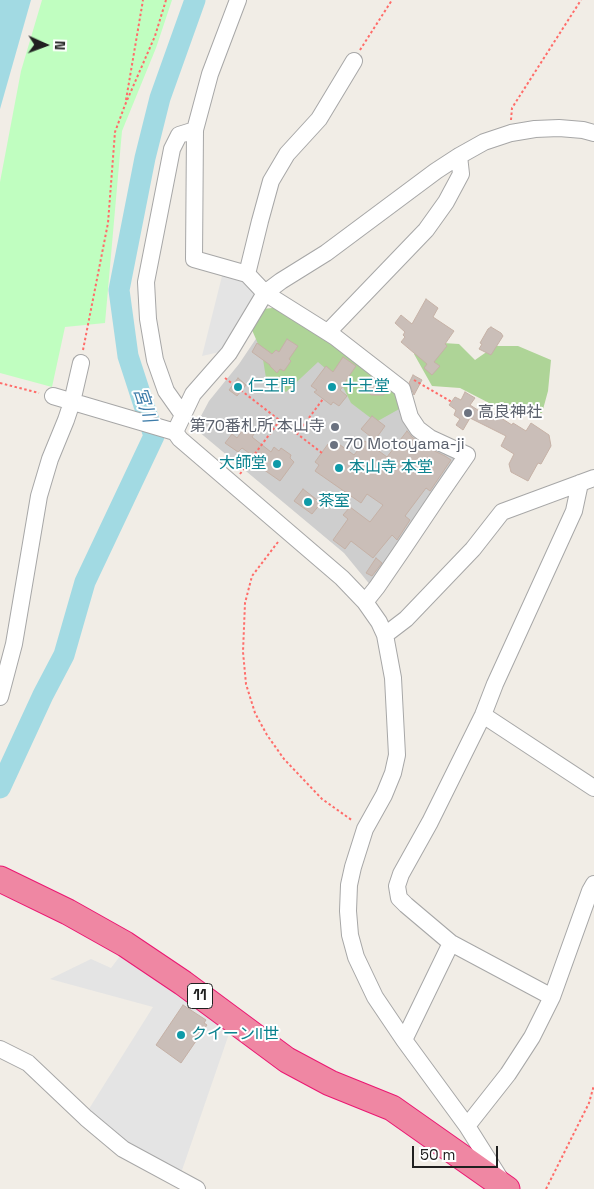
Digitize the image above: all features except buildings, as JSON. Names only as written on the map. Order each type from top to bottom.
[{"type":"highway","name":"11","points":[[4,881],[68,912],[125,944],[183,983],[287,1060],[330,1083],[392,1108],[507,1189]]},
{"type":"street","points":[[238,0],[210,74],[195,130],[194,259],[246,274],[265,293],[328,332],[402,389],[410,417],[418,429],[430,438],[467,455],[365,602]]},
{"type":"street","points":[[246,274],[271,181],[288,154],[319,119],[354,61]]},
{"type":"street","points":[[172,431],[183,415],[193,394],[229,353],[265,293],[326,253],[436,171],[484,142],[511,133],[559,128],[594,133]]},
{"type":"street","points":[[183,415],[166,391],[155,360],[148,319],[146,282],[172,149],[179,135],[195,130]]},
{"type":"street","points":[[328,332],[426,230],[446,202],[461,174],[459,156]]},
{"type":"street","points":[[0,697],[14,644],[40,496],[50,459],[72,402],[81,363]]},
{"type":"street","points":[[54,396],[172,431],[342,578],[365,602],[379,622],[385,635],[393,678],[397,756],[384,795],[365,829],[353,867],[349,885],[348,911],[350,936],[356,957],[372,991],[404,1040],[467,1126],[507,1189]]},
{"type":"street","points":[[385,635],[406,619],[467,556],[502,512],[587,480]]},
{"type":"street","points":[[552,997],[451,942],[399,898],[397,886],[401,874],[430,822],[482,715],[587,480]]},
{"type":"street","points":[[482,715],[594,788]]},
{"type":"street","points":[[467,1126],[508,1074],[532,1037],[552,997],[594,884]]},
{"type":"street","points":[[404,1040],[451,942]]},
{"type":"street","points":[[0,1049],[28,1064],[86,1118],[123,1149],[173,1183],[197,1189]]},
{"type":"path","points":[[125,105],[143,0]]},
{"type":"path","points":[[81,363],[108,223],[115,132],[155,36],[166,0]]},
{"type":"path","points":[[354,61],[392,0]]},
{"type":"path","points":[[511,133],[512,108],[581,0]]},
{"type":"path","points":[[214,370],[322,453]]},
{"type":"path","points":[[0,383],[54,396]]},
{"type":"path","points":[[297,434],[323,399]]},
{"type":"path","points":[[233,484],[280,420]]},
{"type":"path","points":[[287,530],[252,576],[245,603],[243,652],[246,684],[255,713],[267,735],[284,759],[322,799],[365,829]]},
{"type":"path","points":[[546,1189],[589,1103],[594,1085]]},
{"type":"shaded area","points":[[223,272],[243,278],[260,293],[224,351],[202,356]]},
{"type":"shaded area","name":"70 Motoyama-ji","points":[[280,303],[414,417],[472,458],[376,592],[344,553],[198,431],[197,427],[201,416],[209,401],[239,364]]},
{"type":"shaded area","points":[[120,956],[231,1028],[180,1176],[125,1144],[87,1112],[153,1007],[50,979],[91,959],[111,968]]},
{"type":"green space","points":[[42,0],[172,0],[156,48],[122,131],[105,323],[65,327],[52,387],[0,373],[0,182],[21,71]]},
{"type":"green space","points":[[282,307],[397,390],[401,408],[376,422],[351,403],[340,381],[318,362],[286,392],[266,378],[262,353],[252,330],[262,309]]},
{"type":"green space","points":[[427,342],[459,344],[475,360],[495,346],[518,346],[551,360],[548,391],[542,413],[517,413],[491,404],[460,388],[432,386],[414,354]]},
{"type":"water","points":[[0,0],[31,0],[0,109]]},
{"type":"waterway","name":"宮川","points":[[0,788],[43,695],[64,655],[85,582],[154,436],[128,356],[119,290],[145,158],[160,98],[195,0]]},
{"type":"place","name":"仁王門","points":[[238,387]]},
{"type":"place","name":"十王堂","points":[[332,387]]},
{"type":"place","name":"高良神社","points":[[468,413]]},
{"type":"place","name":"第70番札所 本山寺","points":[[335,427]]},
{"type":"place","name":"70 Motoyama-ji","points":[[334,445]]},
{"type":"place","name":"大師堂","points":[[277,464]]},
{"type":"place","name":"本山寺 本堂","points":[[339,468]]},
{"type":"place","name":"茶室","points":[[308,502]]},
{"type":"place","name":"クイーンII世","points":[[181,1035]]}]
